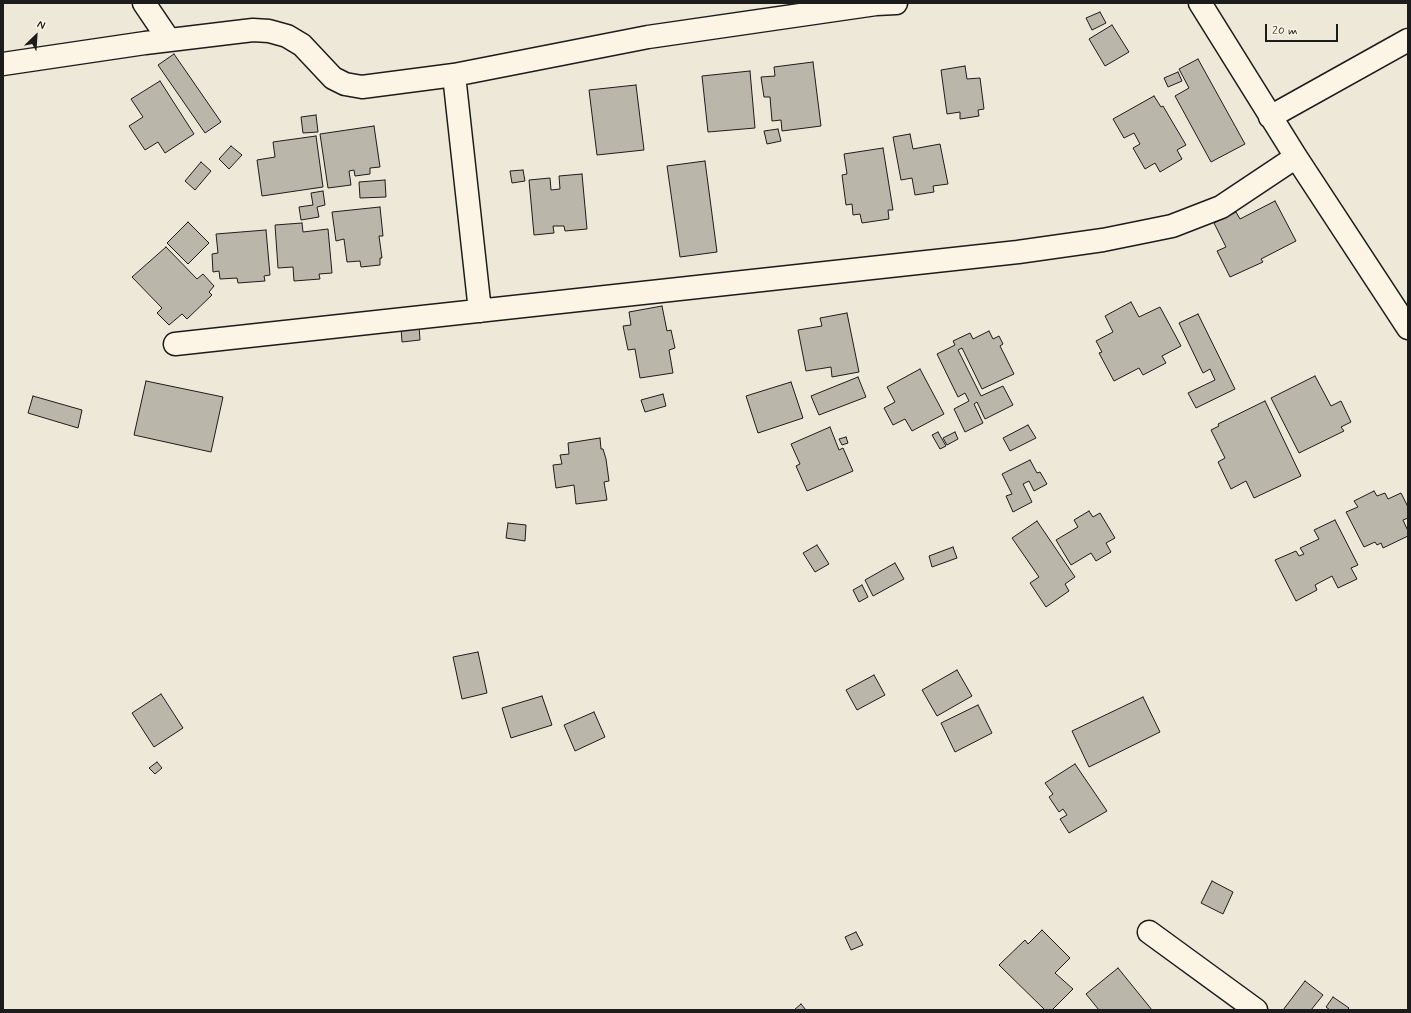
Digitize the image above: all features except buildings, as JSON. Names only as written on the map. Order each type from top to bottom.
[{"type":"street","points":[[144,3],[169,40]]},
{"type":"street","points":[[3,64],[169,40],[253,30],[270,31],[287,36],[302,45],[333,78],[345,84],[362,87],[454,75],[648,37],[876,4],[896,3]]},
{"type":"street","points":[[1200,3],[1270,117],[1408,328]]},
{"type":"street","points":[[1270,117],[1408,40]]},
{"type":"street","points":[[454,75],[480,311]]},
{"type":"street","points":[[175,344],[1018,252],[1103,240],[1172,226],[1222,207],[1296,157]]},
{"type":"street","points":[[1149,932],[1256,1010]]}]
